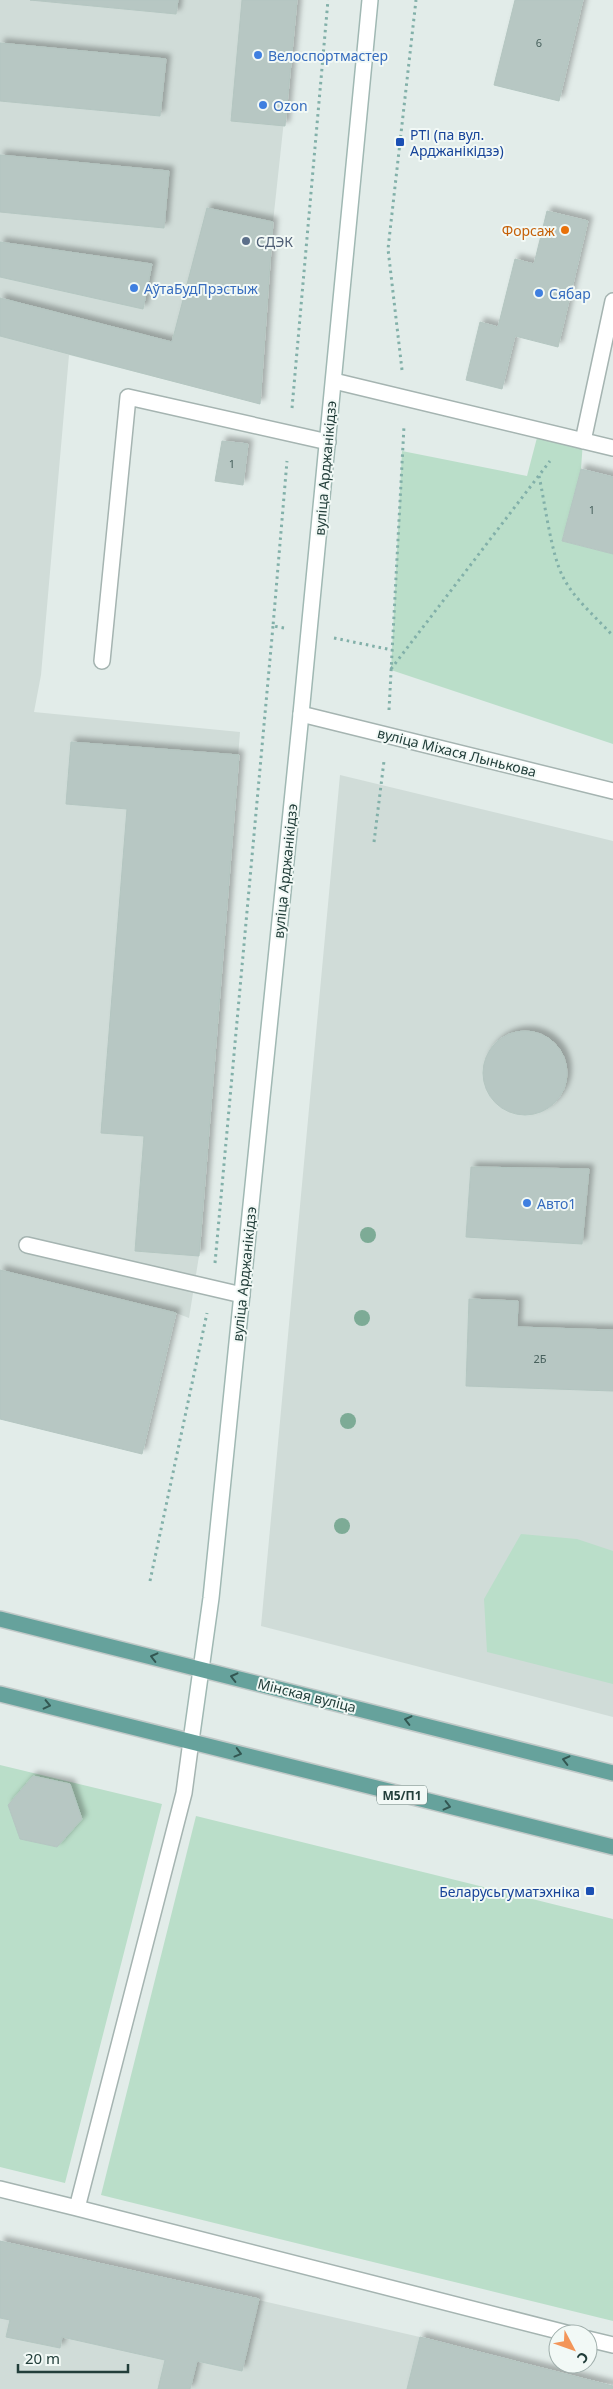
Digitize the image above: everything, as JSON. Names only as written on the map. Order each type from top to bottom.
[{"type":"main road","name":"вуліца Арджанікідзэ","points":[[77,2208],[184,1793],[202,1669],[301,714],[370,0]]},
{"type":"main road","points":[[584,441],[613,301]]},
{"type":"main road","points":[[334,381],[613,448]]},
{"type":"main road","points":[[102,662],[128,397],[328,442]]},
{"type":"main road","name":"вуліца Міхася Лынькова","points":[[301,714],[613,791]]},
{"type":"main road","points":[[27,1245],[242,1295]]},
{"type":"main road","name":"Мінская вуліца","points":[[0,1619],[613,1772]]},
{"type":"main road","name":"М5/П1","points":[[0,1694],[613,1847]]},
{"type":"main road","points":[[0,2189],[548,2328]]},
{"type":"main road","points":[[598,2341],[613,2345]]},
{"type":"path","points":[[374,842],[388,735],[406,398],[388,249],[416,0]]},
{"type":"path","points":[[391,670],[568,437]]},
{"type":"path","points":[[539,475],[556,559],[562,577],[571,590],[613,636]]},
{"type":"path","points":[[150,1581],[213,1288],[273,626]]},
{"type":"shaded area","points":[[0,0],[297,0],[273,222],[260,404],[69,355],[41,675],[34,712],[240,732],[199,1256],[189,1318],[176,1313],[142,1454],[0,1419]]},
{"type":"shaded area","points":[[340,775],[613,841],[613,1717],[261,1626]]},
{"type":"shaded area","points":[[0,2241],[420,2337],[548,2369],[548,2374],[566,2374],[613,2386],[613,2389],[0,2389]]},
{"type":"green space","points":[[539,430],[583,441],[581,469],[562,541],[613,554],[613,744],[391,670],[402,451],[527,476]]},
{"type":"green space","points":[[521,1534],[577,1539],[613,1551],[613,1684],[487,1652],[484,1599]]},
{"type":"green space","points":[[0,1765],[162,1804],[65,2183],[0,2167]]},
{"type":"green space","points":[[196,1816],[613,1919],[613,2321],[101,2195]]},
{"type":"building","points":[[30,0],[178,0],[176,14]]},
{"type":"building","points":[[242,0],[297,0],[285,126],[231,121]]},
{"type":"building","points":[[515,0],[583,0],[559,101],[494,85]]},
{"type":"building","points":[[0,43],[166,59],[160,116],[0,101]]},
{"type":"building","points":[[0,155],[169,171],[164,228],[0,212]]},
{"type":"building","points":[[207,208],[273,222],[260,404],[0,336],[0,298],[172,342]]},
{"type":"building","name":"Сябар","points":[[547,211],[588,221],[558,347],[515,336],[502,389],[466,380],[480,322],[498,327],[515,259],[534,264]]},
{"type":"building","points":[[0,242],[152,264],[143,309],[0,277]]},
{"type":"building","points":[[222,441],[248,444],[243,485],[215,481]]},
{"type":"building","points":[[581,469],[613,477],[613,554],[562,541]]},
{"type":"building","points":[[71,742],[239,755],[199,1256],[135,1251],[144,1136],[101,1133],[127,809],[66,804]]},
{"type":"building","points":[[517,1031],[533,1031],[549,1038],[560,1049],[567,1065],[564,1089],[555,1103],[549,1108],[533,1115],[517,1115],[501,1108],[490,1097],[483,1081],[483,1065],[490,1049],[501,1038]]},
{"type":"building","name":"Авто1","points":[[471,1167],[589,1169],[582,1244],[466,1237]]},
{"type":"building","points":[[0,1270],[176,1313],[142,1454],[0,1419]]},
{"type":"building","points":[[469,1299],[518,1301],[517,1327],[613,1330],[613,1391],[466,1386]]},
{"type":"building","points":[[33,1776],[70,1784],[82,1819],[57,1847],[20,1839],[8,1805]]},
{"type":"building","points":[[0,2241],[259,2299],[242,2371],[197,2361],[190,2389],[158,2389],[165,2360],[62,2337],[60,2348],[6,2337],[10,2320],[0,2318]]},
{"type":"building","points":[[420,2337],[548,2369],[548,2374],[566,2374],[613,2386],[613,2389],[407,2389]]},
{"type":"place","name":"Велоспортмастер","points":[[258,55]]},
{"type":"place","name":"Ozon","points":[[263,105]]},
{"type":"place","name":"РТІ (па вул. Арджанікідзэ)","points":[[400,142]]},
{"type":"place","name":"Форсаж","points":[[565,230]]},
{"type":"place","name":"СДЭК","points":[[246,241]]},
{"type":"place","name":"АўтаБудПрэстыж","points":[[134,288]]},
{"type":"place","name":"Сябар","points":[[539,293]]},
{"type":"place","name":"Авто1","points":[[527,1203]]},
{"type":"place","name":"Беларусьгуматэхніка","points":[[590,1891]]}]
